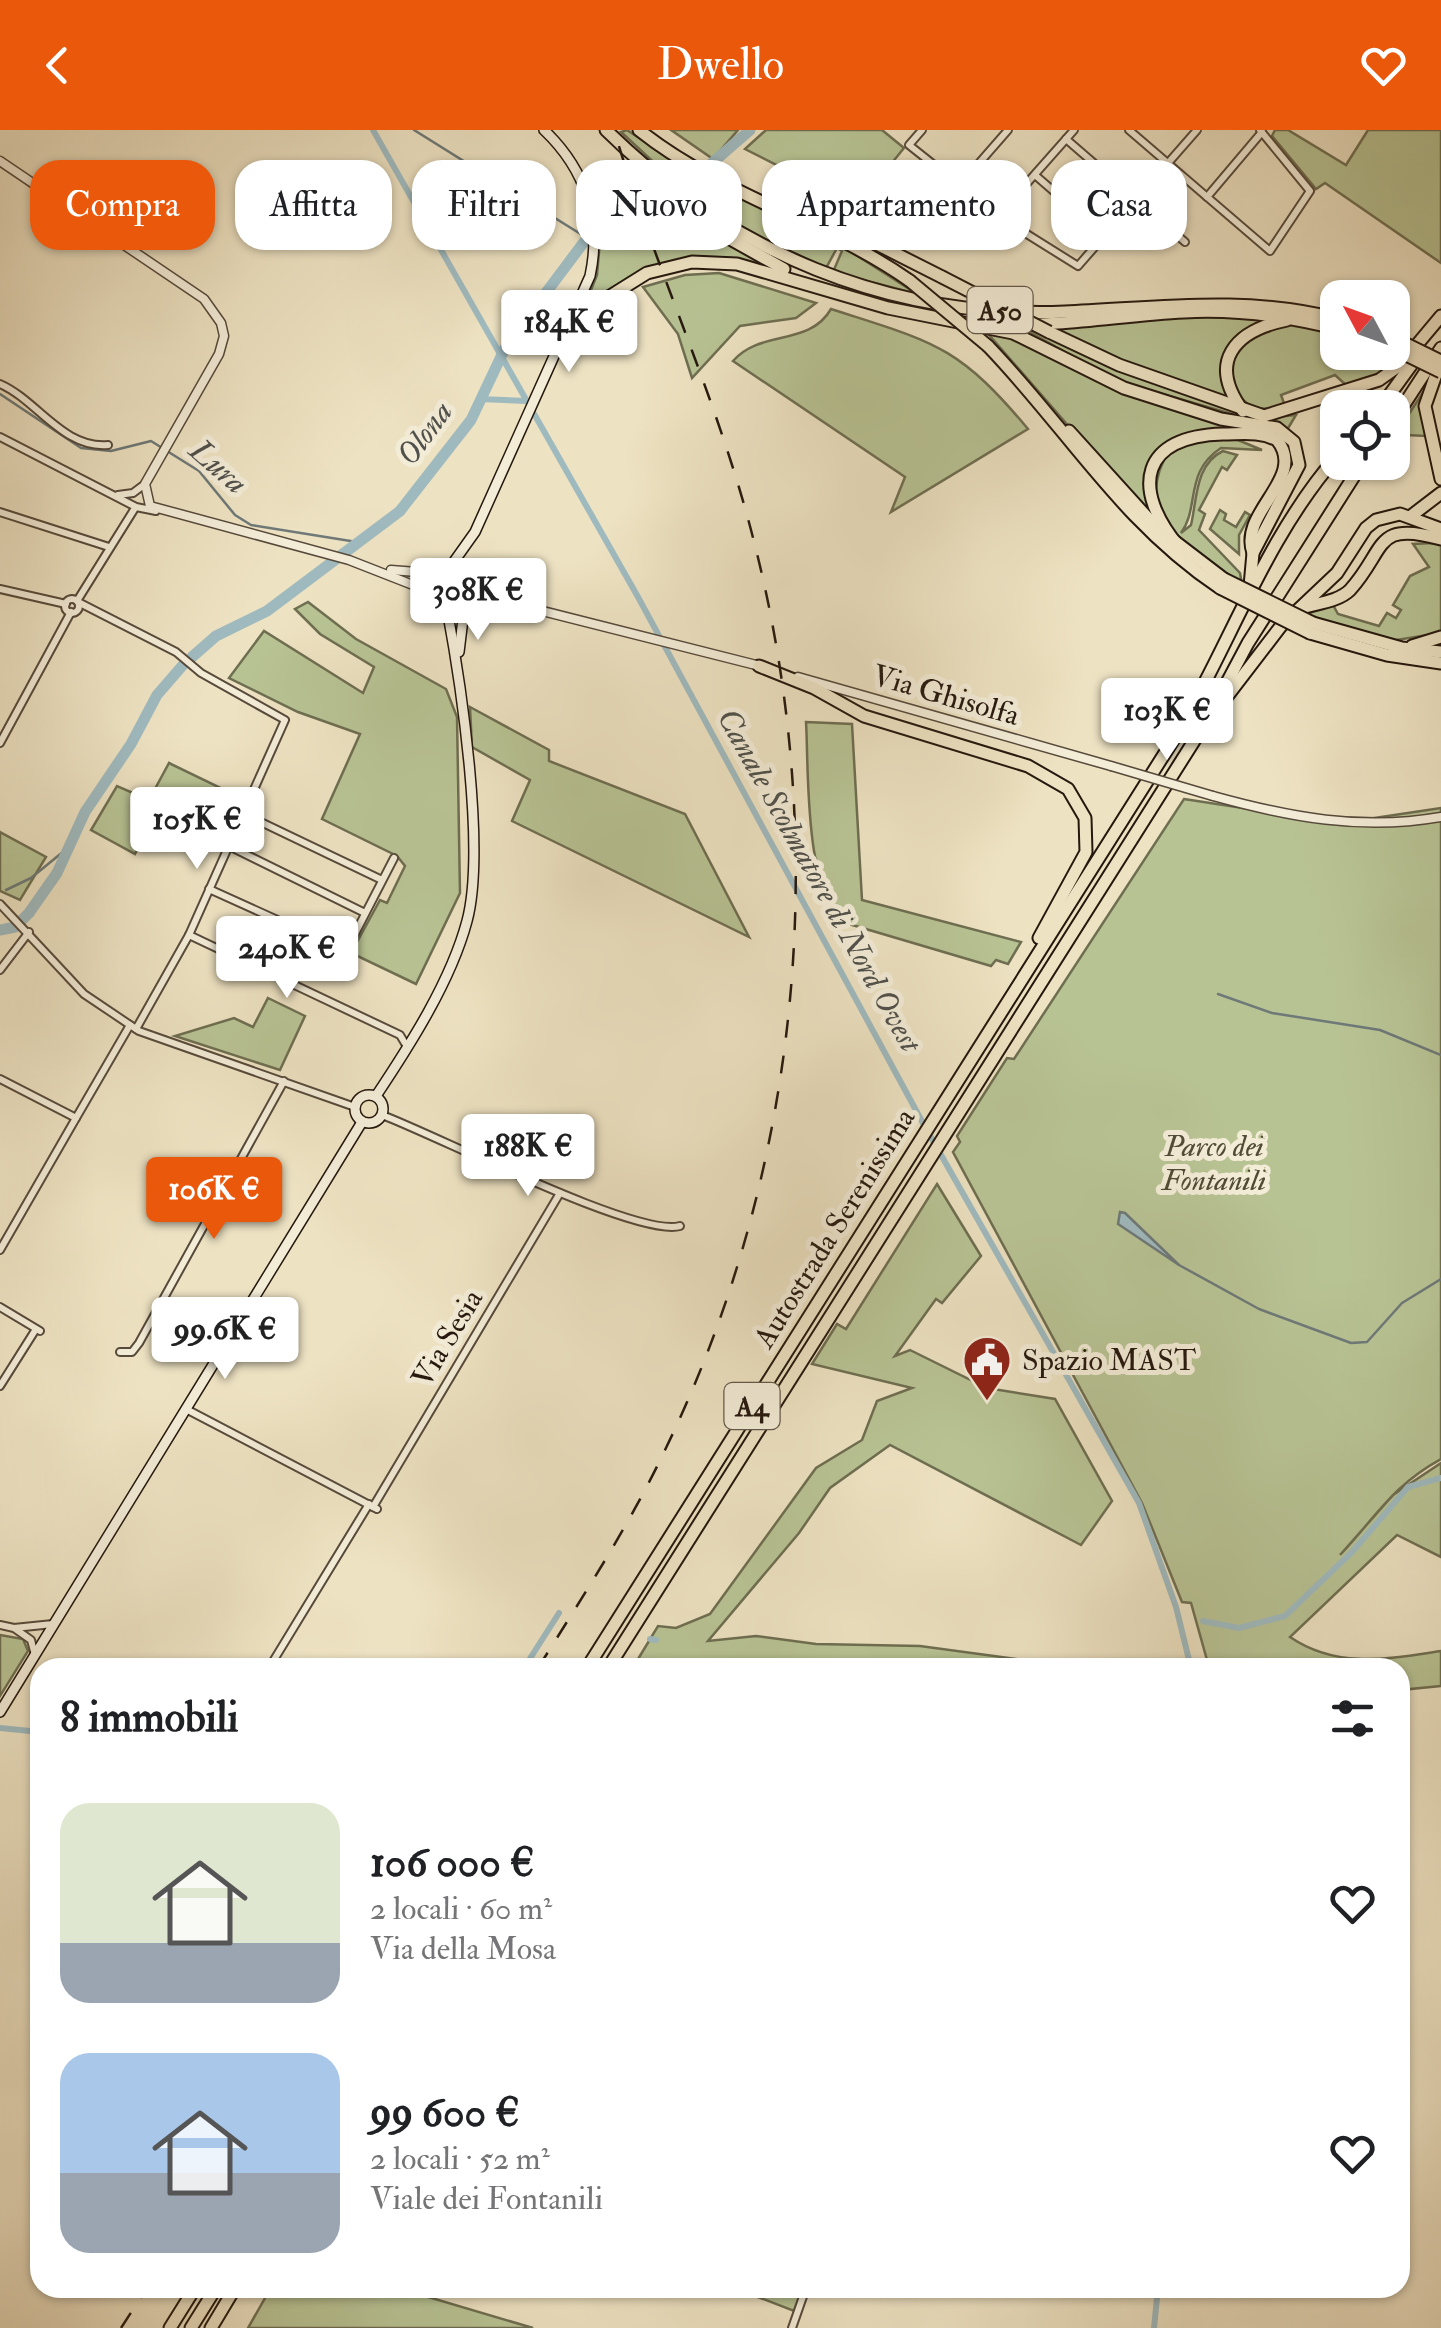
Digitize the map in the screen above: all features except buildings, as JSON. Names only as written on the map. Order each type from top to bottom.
[{"type":"highway","name":"A50","points":[[606,130],[636,160]]},
{"type":"highway","name":"A50","points":[[638,130],[690,166],[762,201]]},
{"type":"highway","name":"A50","points":[[742,236],[799,265],[922,300],[1025,312],[1238,302],[1320,316]]},
{"type":"highway","points":[[742,247],[833,292]]},
{"type":"highway","name":"A50","points":[[862,250],[910,281],[988,346],[1038,401],[1124,509],[1161,544],[1222,583],[1311,628],[1386,655],[1441,663]]},
{"type":"highway","points":[[889,250],[1119,364],[1264,416],[1380,380],[1400,365],[1441,318]]},
{"type":"highway","points":[[564,339],[590,308],[639,278],[692,262],[754,268],[916,315],[1014,333],[1124,388],[1208,415],[1271,426],[1287,434],[1298,450],[1298,472],[1253,553],[1250,590]]},
{"type":"highway","points":[[970,323],[1047,325],[1212,311],[1320,325]]},
{"type":"highway","points":[[1392,390],[1441,318]]},
{"type":"highway","points":[[1243,411],[1227,382],[1230,353],[1256,329],[1297,320]]},
{"type":"highway","points":[[1410,395],[1441,348]]},
{"type":"highway","points":[[1410,350],[1441,361],[1425,406],[1441,479]]},
{"type":"highway","points":[[1410,353],[1441,372]]},
{"type":"highway","points":[[1038,401],[1080,442],[1127,498],[1222,583]]},
{"type":"highway","points":[[1179,547],[1164,528],[1151,496],[1150,479],[1158,458],[1183,437],[1256,434],[1277,440],[1286,461],[1282,476],[1251,528],[1248,541],[1253,553]]},
{"type":"highway","name":"Autostrada Serenissima","points":[[593,1658],[1189,714],[1250,590],[1320,479]]},
{"type":"highway","name":"Autostrada Serenissima","points":[[614,1658],[1206,722],[1248,644],[1352,480]]},
{"type":"highway","points":[[1411,516],[1441,494]]},
{"type":"highway","points":[[1206,722],[1296,610],[1337,573],[1366,528],[1394,514],[1411,516],[1440,536]]},
{"type":"highway","points":[[1296,610],[1347,592],[1391,534],[1415,531],[1440,536]]},
{"type":"highway","points":[[1311,628],[1402,648],[1441,652]]},
{"type":"highway","points":[[1402,648],[1441,636]]},
{"type":"highway","points":[[759,666],[814,688],[864,716],[1040,771],[1074,796],[1087,830],[1082,864],[1005,1004]]},
{"type":"highway","points":[[170,2328],[190,2298]]},
{"type":"highway","points":[[190,2328],[210,2298]]},
{"type":"highway","points":[[211,2328],[229,2298]]},
{"type":"main road","points":[[376,1096],[460,944],[473,888],[458,670],[447,610],[436,594],[445,572],[475,532],[564,339],[587,286],[595,244],[594,222],[583,183],[565,152],[544,130]]},
{"type":"main road","points":[[447,610],[464,611],[475,604],[480,590],[469,571],[475,532]]},
{"type":"main road","points":[[445,572],[469,571]]},
{"type":"main road","points":[[458,670],[464,611]]},
{"type":"main road","points":[[362,1122],[355,1107],[364,1096],[376,1096]]},
{"type":"main road","points":[[362,1122],[374,1123],[382,1115],[382,1104],[376,1096]]},
{"type":"main road","points":[[33,1658],[362,1122]]},
{"type":"main road","points":[[0,1712],[30,1663]]},
{"type":"street","points":[[922,130],[910,145],[929,160]]},
{"type":"street","points":[[982,160],[1008,130]]},
{"type":"street","points":[[1031,180],[1074,130]]},
{"type":"street","points":[[1129,130],[1163,160]]},
{"type":"street","points":[[1171,160],[1197,130]]},
{"type":"street","points":[[1187,180],[1270,251],[1310,191],[1261,131],[1207,197]]},
{"type":"street","points":[[1066,139],[1090,160]]},
{"type":"street","points":[[0,161],[183,284],[218,315],[224,336],[222,346],[145,484],[128,494],[112,493]]},
{"type":"street","points":[[1035,176],[1051,190]]},
{"type":"street","points":[[1052,250],[1078,266],[1092,250]]},
{"type":"street","points":[[0,384],[30,400],[44,417],[80,441],[108,445]]},
{"type":"street","points":[[0,437],[136,507],[330,554],[376,568],[436,594]]},
{"type":"street","points":[[145,484],[146,500],[156,511]]},
{"type":"street","points":[[0,743],[128,514],[136,507]]},
{"type":"street","points":[[0,512],[109,547]]},
{"type":"street","points":[[376,568],[445,572]]},
{"type":"street","points":[[0,589],[88,609],[181,656],[196,670],[284,718],[189,935],[0,1250]]},
{"type":"street","name":"Via Ghisolfa","points":[[480,590],[499,600],[759,666],[1212,796],[1326,822],[1384,824],[1441,816]]},
{"type":"street","name":"Via Ghisolfa","points":[[475,604],[499,600]]},
{"type":"street","points":[[244,814],[382,880]]},
{"type":"street","points":[[229,846],[366,913]]},
{"type":"street","points":[[209,889],[346,951],[394,858]]},
{"type":"street","points":[[0,904],[16,916],[84,994],[133,1027],[355,1107]]},
{"type":"street","points":[[0,970],[28,930]]},
{"type":"street","points":[[189,935],[400,1035],[406,1045]]},
{"type":"street","points":[[400,1035],[414,1032]]},
{"type":"street","points":[[0,1080],[76,1118]]},
{"type":"street","points":[[120,1352],[132,1352],[139,1344],[284,1081]]},
{"type":"street","points":[[382,1115],[560,1193],[659,1228],[680,1226]]},
{"type":"street","name":"Via Sesia","points":[[275,1658],[373,1507],[560,1193]]},
{"type":"street","points":[[0,1307],[38,1330],[0,1386]]},
{"type":"street","points":[[186,1409],[373,1507]]},
{"type":"street","points":[[0,1625],[14,1628],[54,1624]]},
{"type":"street","points":[[14,1628],[31,1640],[35,1655]]},
{"type":"street","points":[[792,2328],[802,2298]]},
{"type":"green space","points":[[627,130],[672,160],[651,160],[621,132]]},
{"type":"green space","points":[[671,130],[738,130],[713,159]]},
{"type":"green space","points":[[766,130],[882,130],[904,148],[894,160],[767,160],[745,149]]},
{"type":"green space","points":[[1275,130],[1288,130],[1346,165],[1368,130],[1441,130],[1441,263],[1325,183],[1316,189],[1272,136]]},
{"type":"green space","points":[[742,198],[762,207],[762,238],[742,229]]},
{"type":"green space","points":[[599,250],[740,250],[768,268],[711,260],[671,266],[583,310],[597,275]]},
{"type":"green space","points":[[787,250],[836,250],[826,268]]},
{"type":"green space","points":[[848,250],[917,294],[833,272],[842,251]]},
{"type":"green space","points":[[719,273],[816,303],[796,318],[740,326],[692,378],[678,334],[643,287],[685,275]]},
{"type":"green space","points":[[831,309],[919,339],[961,362],[1028,429],[891,512],[905,477],[733,361],[757,345],[810,329]]},
{"type":"green space","points":[[1209,314],[1273,318],[1230,347],[1230,399],[1089,349],[1051,328]]},
{"type":"green space","points":[[1290,324],[1320,329],[1320,370],[1384,370],[1347,386],[1335,375],[1281,395],[1285,406],[1260,408],[1238,393],[1231,359],[1253,334]]},
{"type":"green space","points":[[1023,328],[1256,419],[1296,415],[1287,430],[1114,380]]},
{"type":"green space","points":[[984,329],[1025,342],[1096,380],[1286,437],[1290,448],[1282,437],[1181,435],[1153,459],[1156,518],[1126,492]]},
{"type":"green space","points":[[1424,391],[1426,436],[1410,435],[1410,412]]},
{"type":"green space","points":[[1212,438],[1238,440],[1262,450],[1221,448],[1209,457],[1197,479],[1181,533],[1191,525],[1207,465],[1223,451],[1237,455],[1227,470],[1222,467],[1199,510],[1205,514],[1199,530],[1240,573],[1242,584],[1185,545],[1160,513],[1156,494],[1159,473],[1170,449]]},
{"type":"green space","points":[[1220,510],[1226,514],[1224,520],[1236,527],[1245,512],[1250,515],[1239,535],[1239,554],[1210,529]]},
{"type":"green space","points":[[1413,544],[1441,545],[1441,633],[1390,641],[1303,615],[1333,605],[1338,614],[1379,626],[1387,613],[1396,618],[1401,610],[1393,605],[1410,576],[1429,567]]},
{"type":"green space","points":[[308,602],[356,639],[446,689],[457,717],[460,893],[416,984],[351,953],[380,900],[387,903],[405,866],[397,856],[322,819],[360,734],[298,712],[229,678],[264,631],[363,693],[374,667],[320,634],[295,609]]},
{"type":"green space","points":[[470,707],[549,750],[549,761],[685,814],[749,937],[512,821],[530,780],[472,747]]},
{"type":"green space","points":[[806,722],[852,724],[862,900],[1021,942],[1008,964],[996,960],[991,966],[849,924],[834,910],[823,889],[811,832]]},
{"type":"green space","points":[[169,763],[227,791],[210,829],[159,806],[135,854],[91,830],[117,786],[149,800]]},
{"type":"green space","name":"Parco dei Fontanili","points":[[1184,799],[1341,823],[1441,808],[1441,1459],[1394,1494],[1441,1463],[1441,1557],[1397,1535],[1290,1637],[1344,1658],[1206,1658],[1191,1603],[1182,1602],[1142,1503],[953,1152],[960,1142],[957,1136],[1007,1058],[1014,1059]]},
{"type":"green space","points":[[0,832],[46,857],[20,900],[0,891]]},
{"type":"green space","points":[[268,998],[305,1016],[280,1070],[175,1036],[234,1018],[253,1027]]},
{"type":"green space","points":[[937,1184],[981,1256],[942,1303],[936,1299],[895,1356],[910,1350],[987,1388],[1055,1399],[1112,1501],[1081,1545],[890,1445],[830,1488],[799,1533],[708,1641],[756,1636],[816,1644],[920,1646],[1009,1658],[639,1658],[658,1626],[676,1628],[710,1614],[816,1468],[862,1440],[877,1401],[912,1388],[812,1364],[837,1324],[846,1329]]},
{"type":"green space","points":[[0,1635],[23,1639],[28,1651],[0,1696]]},
{"type":"green space","name":"Parco dei Fontanili","points":[[1441,1651],[1441,1686],[1410,1689],[1410,1658],[1389,1658]]},
{"type":"green space","points":[[265,2298],[432,2298],[533,2328],[248,2328]]},
{"type":"green space","points":[[761,2298],[799,2298],[794,2311]]},
{"type":"water","points":[[1120,1212],[1125,1213],[1179,1265],[1118,1224]]},
{"type":"waterway","name":"Canale Scolmatore di Nord Ovest","points":[[373,130],[638,597],[924,1125],[1139,1503],[1176,1607],[1189,1658]]},
{"type":"waterway","points":[[414,130],[576,231]]},
{"type":"waterway","name":"Olona","points":[[192,657],[216,636],[267,611],[400,511],[471,420],[506,346],[587,238],[608,220],[653,204],[688,184],[750,130]]},
{"type":"waterway","name":"Lura","points":[[0,394],[81,448],[111,451],[151,441],[199,471],[235,515],[251,525],[363,543]]},
{"type":"waterway","points":[[479,399],[527,401]]},
{"type":"waterway","name":"Olona","points":[[0,930],[15,927],[57,873],[85,812],[131,744],[157,695],[183,665]]},
{"type":"waterway","points":[[6,890],[31,878],[64,851]]},
{"type":"waterway","points":[[1218,994],[1272,1013],[1380,1030],[1441,1055]]},
{"type":"waterway","points":[[1179,1265],[1259,1309],[1351,1343],[1367,1342],[1402,1303],[1441,1279]]},
{"type":"waterway","points":[[1203,1621],[1239,1628],[1285,1616],[1352,1552],[1408,1487],[1441,1478]]},
{"type":"waterway","points":[[530,1658],[559,1613]]},
{"type":"waterway","points":[[650,1639],[656,1640]]},
{"type":"waterway","points":[[0,1728],[30,1731]]},
{"type":"waterway","name":"Canale Scolmatore di Nord Ovest","points":[[1154,2328],[1157,2298]]},
{"type":"railway","points":[[544,1658],[636,1506],[712,1341],[748,1229],[774,1115],[790,998],[796,880],[791,762],[776,645],[751,530],[614,130]]},
{"type":"railway","points":[[121,2328],[140,2298]]},
{"type":"place","name":"Spazio MAST","points":[[987,1402]]}]
